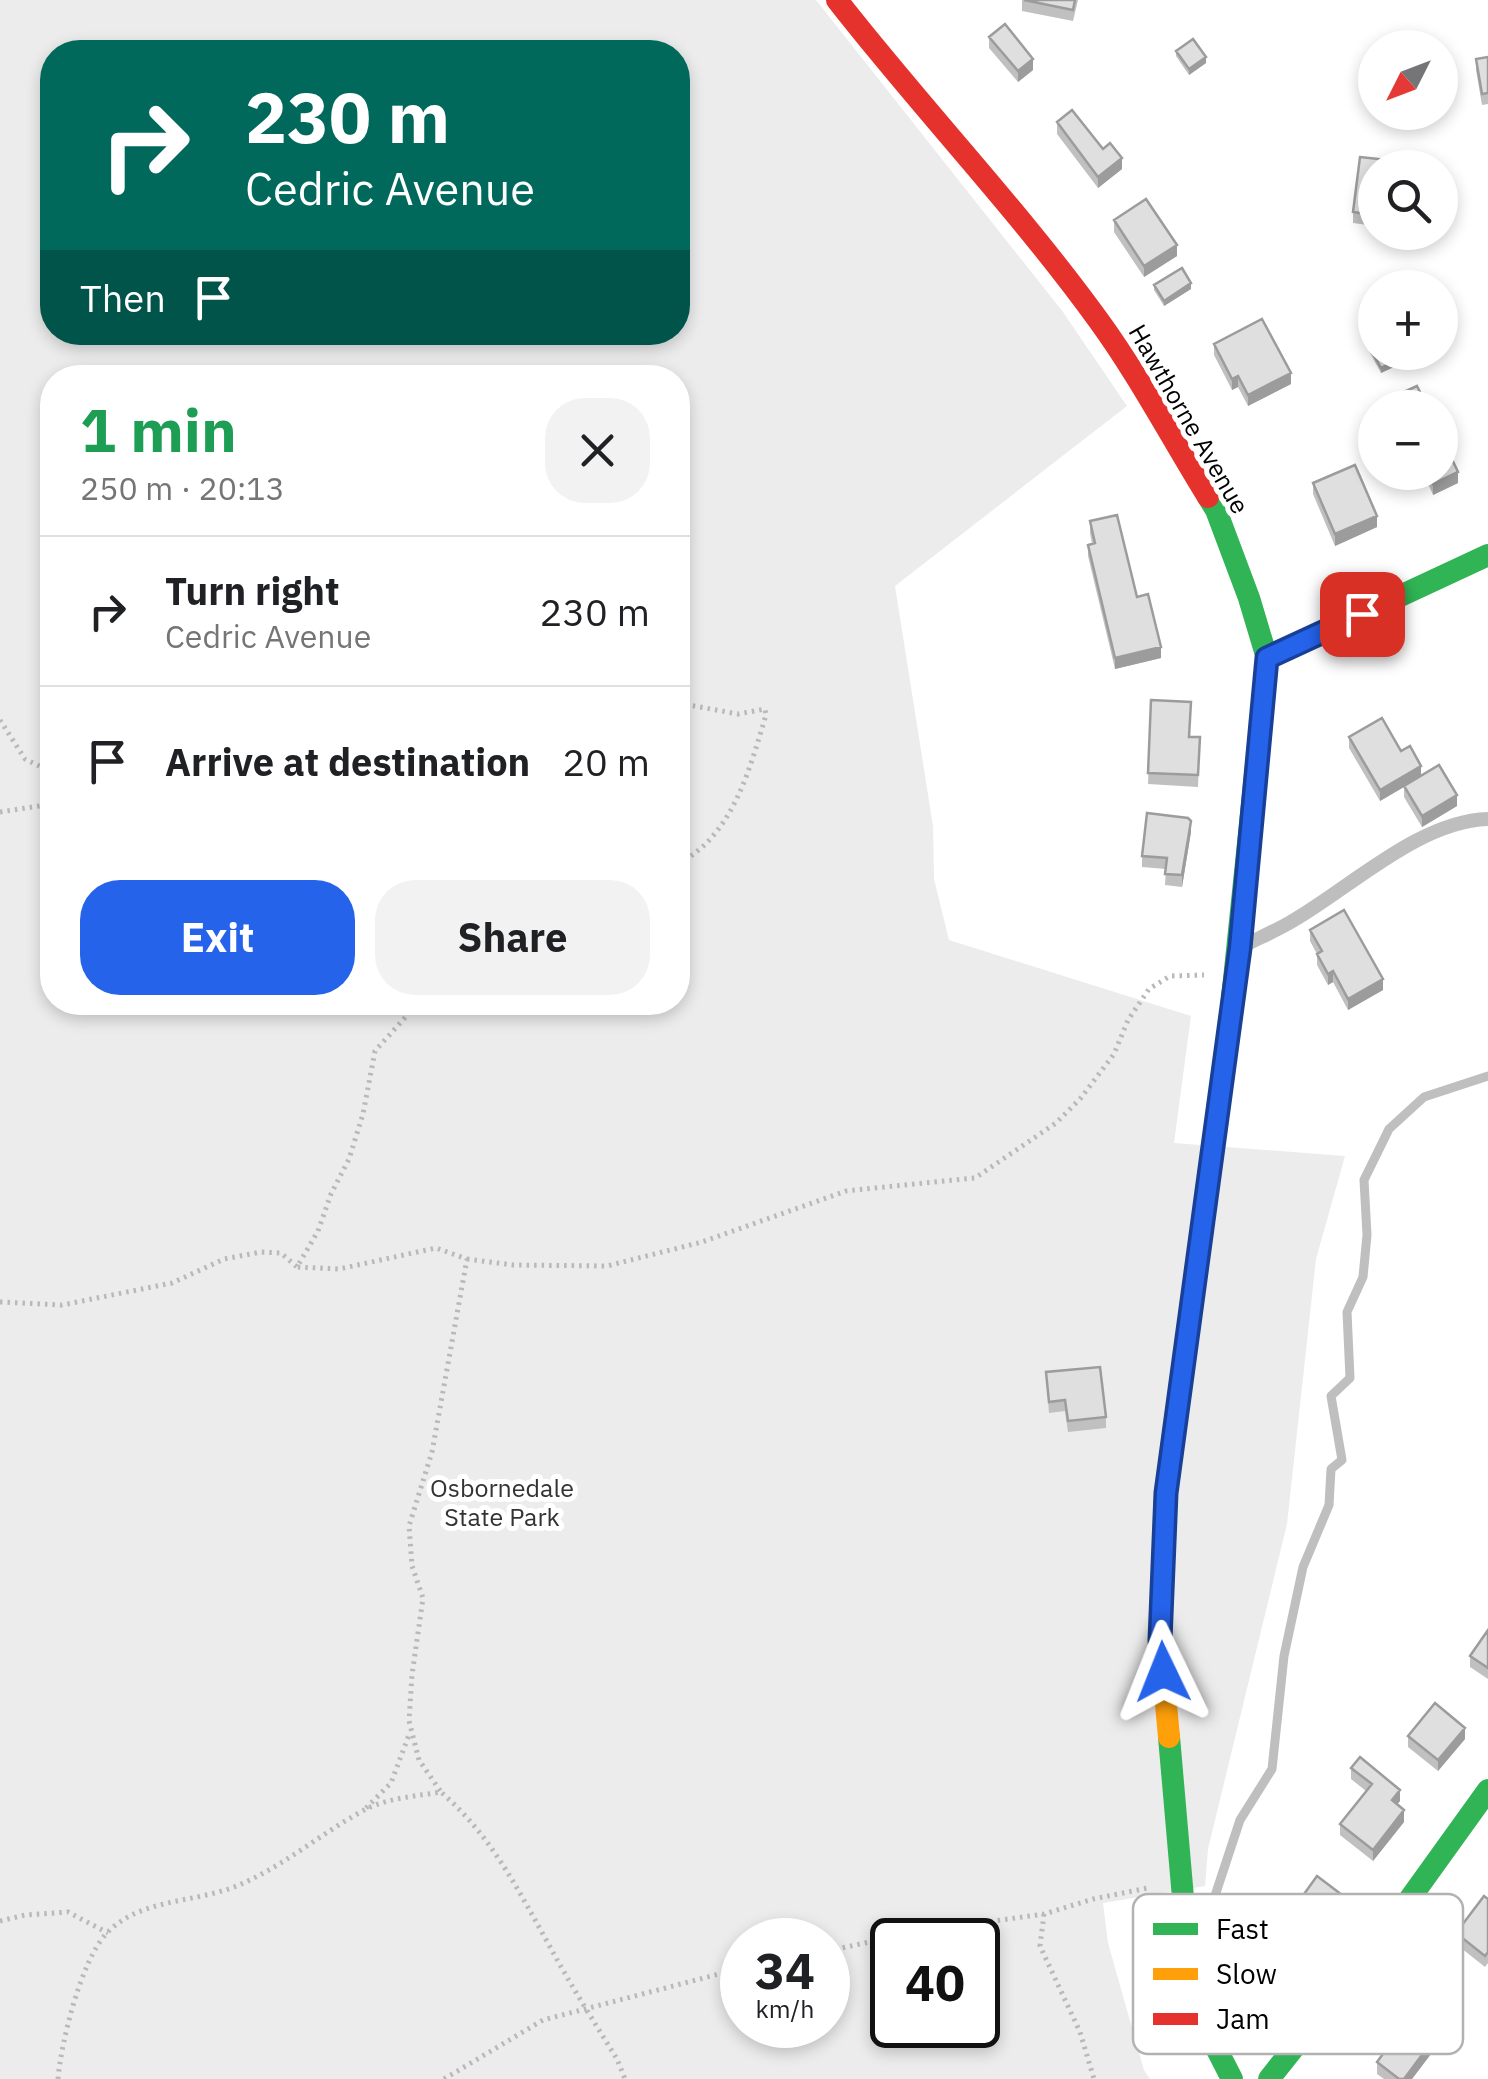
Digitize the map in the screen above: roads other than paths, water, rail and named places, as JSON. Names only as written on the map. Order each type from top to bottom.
[{"type":"street","name":"Hawthorne Avenue","points":[[837,0],[1054,261],[1102,325],[1216,510],[1267,658],[1240,948],[1166,1493],[1160,1640],[1182,1894]]},
{"type":"street","points":[[1267,658],[1488,555]]},
{"type":"street","points":[[1413,1894],[1488,1790]]},
{"type":"street","name":"Hawthorne Avenue","points":[[1219,2054],[1232,2079]]},
{"type":"street","points":[[1269,2079],[1289,2054]]},
{"type":"lane","points":[[1240,948],[1291,922],[1378,862],[1450,826],[1488,819]]},
{"type":"waterway","points":[[1216,1894],[1240,1820],[1272,1769],[1284,1656],[1303,1567],[1329,1505],[1331,1469],[1342,1460],[1331,1396],[1350,1378],[1347,1312],[1363,1277],[1367,1235],[1364,1180],[1389,1129],[1424,1097],[1488,1076]]},
{"type":"park label","name":"Osbornedale State Park","points":[[502,1502]]}]
